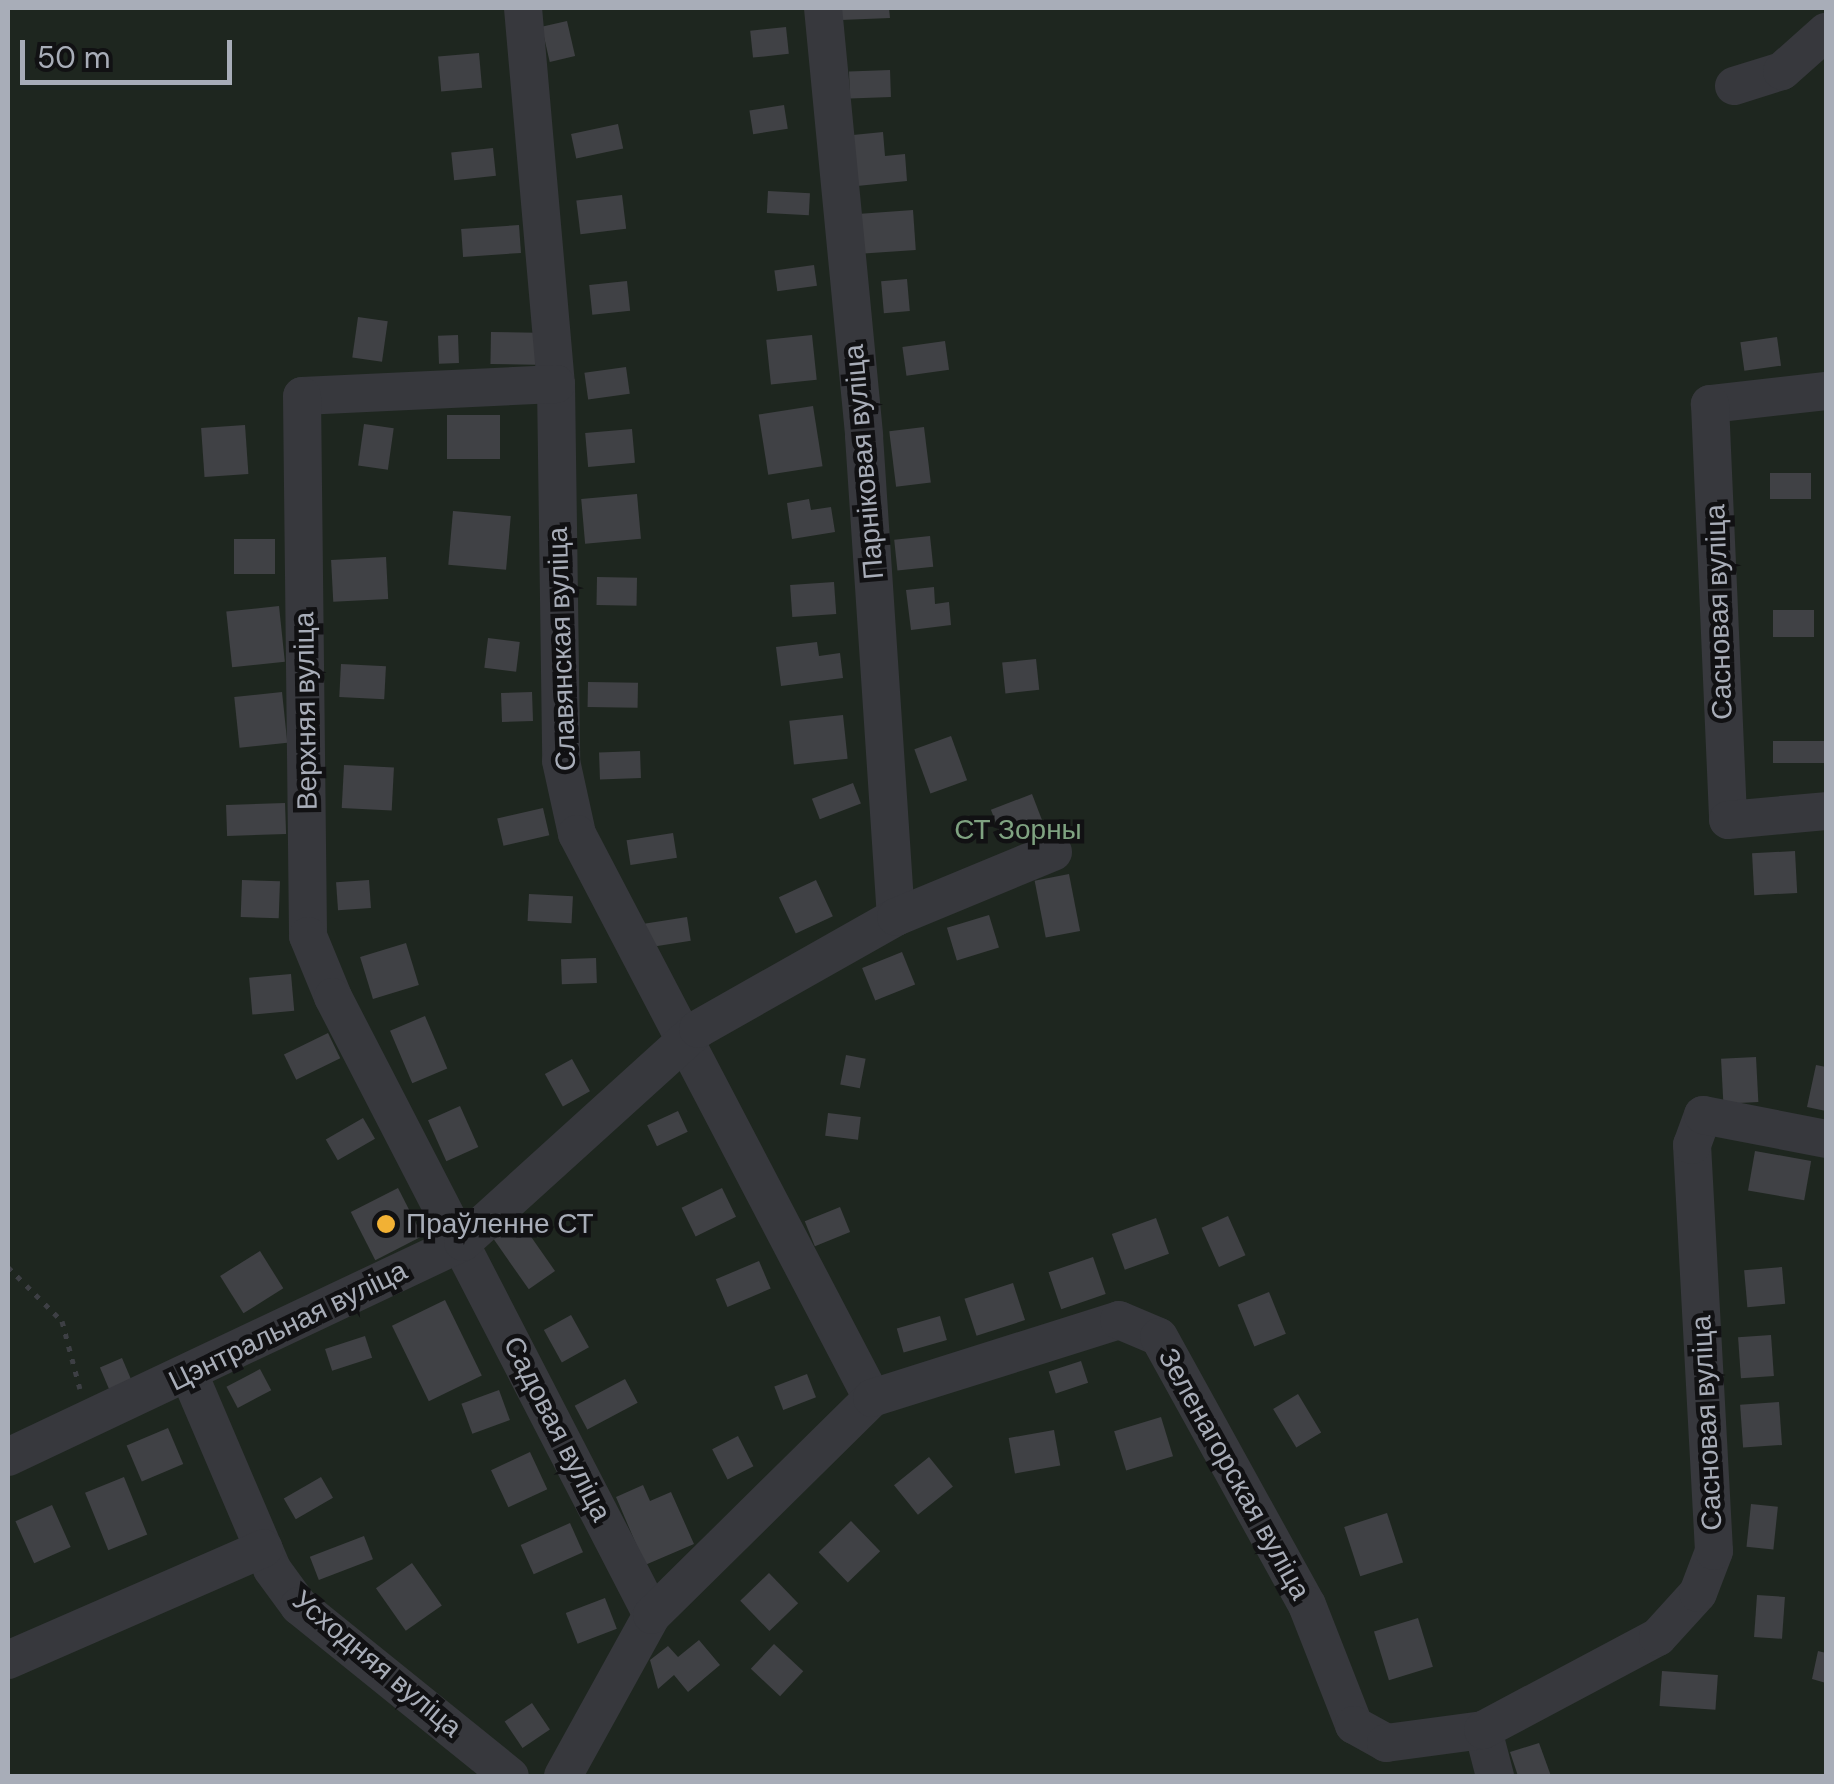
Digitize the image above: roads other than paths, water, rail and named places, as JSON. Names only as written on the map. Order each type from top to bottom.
[{"type":"street","name":"Славянская вуліца","points":[[524,8],[556,384],[561,761],[577,834],[680,1041],[872,1398]]},
{"type":"street","name":"Парніковая вуліца","points":[[823,8],[864,436],[896,917]]},
{"type":"street","points":[[1734,86],[1782,70],[1826,32]]},
{"type":"street","name":"Верхняя вуліца","points":[[463,1242],[333,997],[308,936],[302,396],[556,384]]},
{"type":"street","name":"Сасновая вуліца","points":[[1826,391],[1710,404],[1728,820],[1826,811]]},
{"type":"street","name":"Цэнтральная вуліца","points":[[8,1457],[463,1242],[680,1041],[896,917],[1053,852]]},
{"type":"street","name":"Сасновая вуліца","points":[[1483,1730],[1658,1637],[1698,1593],[1714,1551],[1692,1145],[1703,1114],[1826,1139]]},
{"type":"street","name":"Садовая вуліца","points":[[463,1242],[652,1615]]},
{"type":"street","name":"Зеленагорская вуліца","points":[[563,1776],[652,1615],[872,1398],[1119,1320],[1142,1326],[1159,1337],[1307,1605],[1354,1724],[1386,1743],[1483,1730]]},
{"type":"street","name":"Усходняя вуліца","points":[[189,1374],[264,1548],[299,1606],[510,1776]]},
{"type":"street","points":[[8,1660],[264,1548]]},
{"type":"street","points":[[1483,1730],[1495,1776]]},
{"type":"place","name":"Праўленне СТ","points":[[386,1224]]},
{"type":"park label","name":"СТ Зорны","points":[[1018,830]]}]
